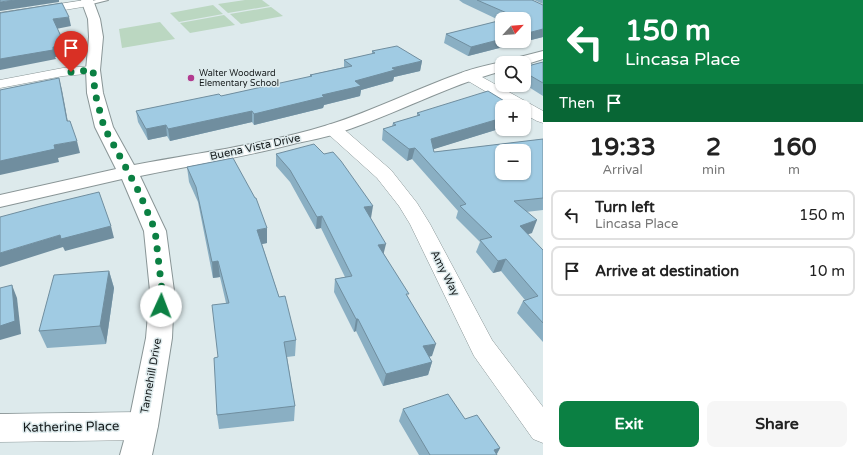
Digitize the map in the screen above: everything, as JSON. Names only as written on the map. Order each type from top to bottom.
[{"type":"street","points":[[0,17],[93,1]]},
{"type":"street","name":"Tannehill Drive","points":[[93,1],[96,37],[93,70],[95,93],[104,127],[139,192],[155,230],[162,291],[158,338],[143,426],[136,455]]},
{"type":"street","points":[[531,58],[543,55]]},
{"type":"street","name":"Buena Vista Drive","points":[[0,201],[128,172],[273,144],[334,129],[382,112],[427,91],[468,75],[495,68]]},
{"type":"street","points":[[0,84],[63,72],[93,70]]},
{"type":"street","points":[[468,75],[543,118]]},
{"type":"street","name":"Amy Way","points":[[334,129],[384,174],[407,203],[420,224],[483,348],[530,413],[543,428]]},
{"type":"street","name":"Katherine Place","points":[[0,428],[143,426]]},
{"type":"green space","points":[[245,0],[262,0],[270,6],[228,13],[218,4]]},
{"type":"green space","points":[[213,5],[223,14],[179,22],[170,13]]},
{"type":"green space","points":[[271,7],[283,16],[241,24],[230,14]]},
{"type":"green space","points":[[224,15],[235,25],[190,33],[180,23]]},
{"type":"green space","points":[[160,22],[175,39],[122,48],[119,29]]},
{"type":"building","points":[[0,0],[15,0],[0,2]]},
{"type":"building","points":[[477,0],[532,0],[543,5],[543,29],[531,32],[531,12],[505,12]]},
{"type":"building","points":[[62,3],[69,17],[53,19],[65,45],[53,47],[53,50],[0,59],[0,13]]},
{"type":"building","points":[[495,22],[495,41],[471,47],[446,34]]},
{"type":"building","points":[[397,46],[422,61],[392,68],[395,70],[355,81],[361,86],[322,95],[324,97],[254,114],[252,111],[168,129],[166,125],[146,129],[136,111],[219,94],[221,96],[312,76],[310,75],[352,66],[344,60],[375,53],[372,51]]},
{"type":"building","points":[[543,62],[543,83],[531,76],[531,65]]},
{"type":"building","points":[[59,78],[67,121],[70,121],[77,141],[54,145],[55,149],[0,161],[0,90]]},
{"type":"building","points":[[488,91],[503,100],[495,100],[495,120],[431,139],[434,152],[495,145],[495,180],[531,180],[531,144],[501,144],[543,139],[543,198],[514,201],[537,220],[520,226],[543,250],[543,323],[523,301],[538,296],[506,259],[498,261],[480,240],[492,237],[460,206],[466,204],[415,148],[409,149],[383,129],[396,125],[393,123],[420,115],[417,113]]},
{"type":"building","points":[[314,144],[324,154],[333,152],[373,206],[364,207],[386,244],[378,245],[409,294],[406,294],[436,344],[423,346],[432,362],[386,374],[358,319],[356,319],[335,279],[352,276],[322,216],[317,217],[290,170],[276,154]]},
{"type":"building","points":[[233,158],[256,198],[267,228],[257,230],[279,297],[285,296],[296,340],[284,342],[295,406],[217,415],[214,358],[218,357],[212,305],[229,303],[218,261],[212,262],[196,187],[187,167]]},
{"type":"building","points":[[99,192],[111,226],[61,239],[60,235],[0,253],[0,217]]},
{"type":"building","points":[[109,271],[100,326],[39,331],[54,275]]},
{"type":"building","points":[[12,285],[15,321],[0,326],[0,288]]},
{"type":"building","points":[[448,394],[465,419],[477,415],[500,448],[494,450],[497,455],[430,455],[403,409]]},
{"type":"place","name":"Walter Woodward Elementary School","points":[[191,78]]},
{"type":"route","points":[[71,72],[93,70],[95,93],[104,127],[117,154],[139,192],[155,230],[162,291],[161,306]]}]
